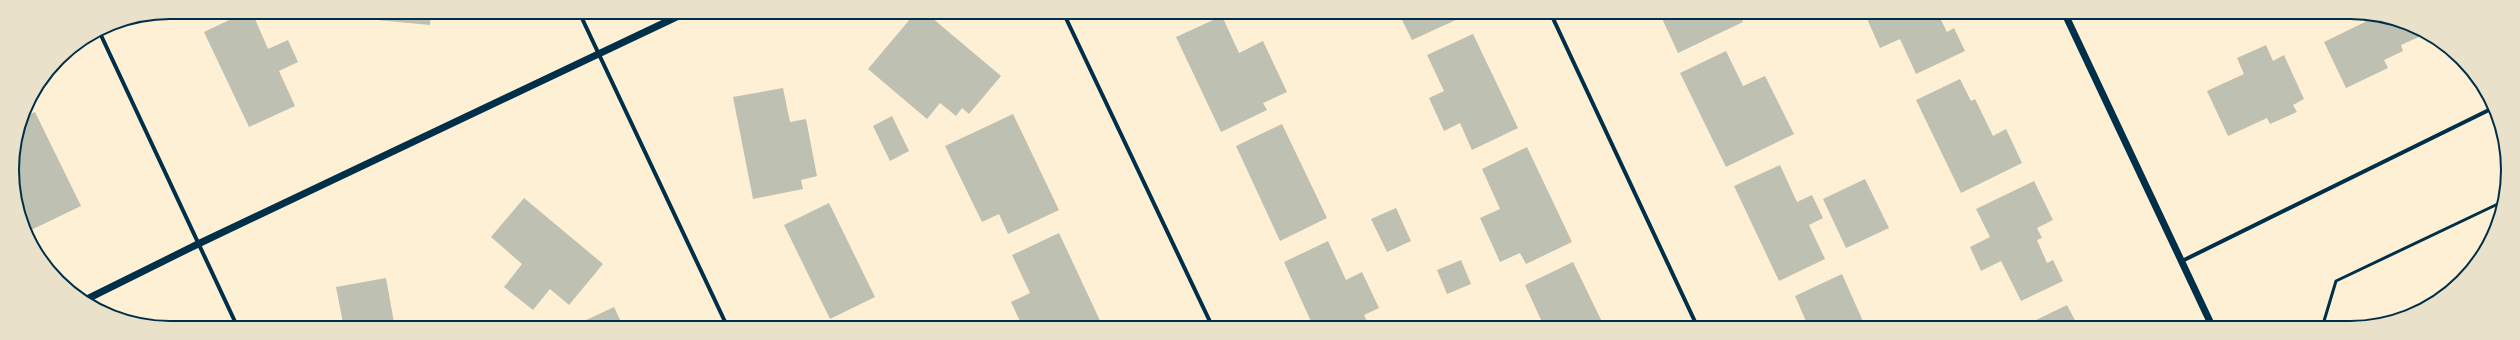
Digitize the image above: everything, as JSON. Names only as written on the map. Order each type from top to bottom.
[{"type":"street","points":[[582,19],[725,321]]},
{"type":"street","points":[[89,298],[198,244],[672,19]]},
{"type":"street","points":[[1066,19],[1210,321]]},
{"type":"street","points":[[1553,19],[1695,321]]},
{"type":"street","points":[[2067,19],[2210,321]]},
{"type":"street","points":[[101,36],[235,321]]},
{"type":"street","points":[[2182,261],[2489,110]]},
{"type":"lane","points":[[2324,321],[2336,281],[2497,204]]},
{"type":"building","points":[[231,19],[255,19],[268,49],[288,40],[298,62],[279,71],[295,106],[249,127],[204,32]]},
{"type":"building","points":[[377,19],[430,19],[430,25]]},
{"type":"building","points":[[910,19],[933,19],[1001,76],[969,114],[962,108],[956,116],[940,103],[927,119],[868,69]]},
{"type":"building","points":[[1215,19],[1223,19],[1239,53],[1263,41],[1287,92],[1263,103],[1267,110],[1221,132],[1176,37]]},
{"type":"building","points":[[1402,19],[1458,19],[1412,40]]},
{"type":"building","points":[[1662,19],[1742,19],[1743,22],[1678,53]]},
{"type":"building","points":[[1867,19],[1940,19],[1947,32],[1954,28],[1965,51],[1916,74],[1900,39],[1880,48]]},
{"type":"building","points":[[2364,19],[2389,24],[2408,30],[2420,36],[2401,45],[2403,51],[2384,60],[2388,68],[2346,88],[2324,42],[2365,22]]},
{"type":"building","points":[[1473,34],[1518,128],[1472,150],[1460,123],[1444,131],[1429,98],[1444,91],[1427,55]]},
{"type":"building","points":[[2266,45],[2273,61],[2284,55],[2304,99],[2293,105],[2297,112],[2270,124],[2267,118],[2228,136],[2207,91],[2244,74],[2237,58]]},
{"type":"building","points":[[1726,51],[1743,86],[1765,76],[1794,134],[1726,167],[1680,73]]},
{"type":"building","points":[[1960,79],[1971,101],[1975,99],[1993,136],[2006,129],[2022,163],[1961,193],[1916,100]]},
{"type":"building","points":[[783,88],[790,122],[806,119],[817,176],[801,180],[803,189],[753,199],[733,97]]},
{"type":"building","points":[[35,112],[81,206],[31,230],[24,209],[19,180],[20,150],[29,115]]},
{"type":"building","points":[[1013,114],[1059,210],[1008,234],[999,214],[982,222],[945,146]]},
{"type":"building","points":[[892,116],[909,151],[890,161],[873,126]]},
{"type":"building","points":[[1282,124],[1327,218],[1280,241],[1236,146]]},
{"type":"building","points":[[1527,147],[1572,242],[1526,264],[1520,253],[1500,262],[1480,218],[1500,209],[1482,169]]},
{"type":"building","points":[[1780,165],[1797,202],[1812,195],[1823,218],[1809,225],[1825,259],[1779,281],[1734,186]]},
{"type":"building","points":[[1865,179],[1889,228],[1846,248],[1823,199]]},
{"type":"building","points":[[2034,181],[2053,220],[2037,228],[2042,238],[2037,240],[2047,263],[2053,260],[2063,281],[2021,301],[2001,261],[1981,271],[1970,247],[1990,237],[1976,209]]},
{"type":"building","points":[[524,198],[603,264],[569,305],[550,289],[533,310],[504,287],[522,264],[491,237]]},
{"type":"building","points":[[829,203],[875,297],[830,319],[784,225]]},
{"type":"building","points":[[1396,208],[1411,241],[1387,252],[1371,219]]},
{"type":"building","points":[[1059,233],[1100,321],[1020,321],[1011,302],[1030,293],[1012,255]]},
{"type":"building","points":[[1328,241],[1346,280],[1362,272],[1379,308],[1364,315],[1367,321],[1311,321],[1284,262]]},
{"type":"building","points":[[1461,260],[1471,284],[1447,294],[1437,270]]},
{"type":"building","points":[[1573,262],[1602,321],[1542,321],[1525,285]]},
{"type":"building","points":[[1842,274],[1863,321],[1806,321],[1795,296]]},
{"type":"building","points":[[386,278],[394,321],[343,321],[336,287]]},
{"type":"building","points":[[2067,305],[2075,321],[2034,321]]},
{"type":"building","points":[[614,307],[621,321],[584,321]]}]
